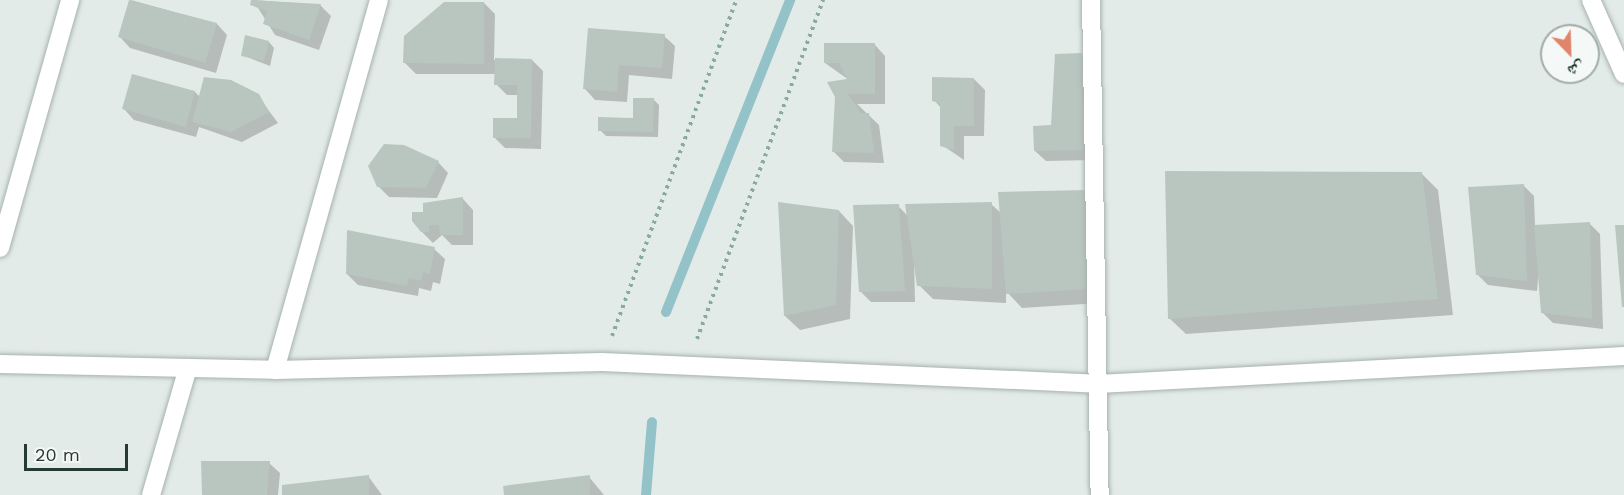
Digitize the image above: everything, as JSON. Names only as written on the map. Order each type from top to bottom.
[{"type":"street","points":[[0,248],[70,0]]},
{"type":"street","points":[[275,370],[379,0]]},
{"type":"street","points":[[1090,0],[1100,495]]},
{"type":"street","points":[[1591,0],[1624,74]]},
{"type":"street","points":[[0,364],[275,370],[602,362],[1098,384],[1624,356]]},
{"type":"street","points":[[151,495],[188,368]]},
{"type":"path","points":[[602,362],[736,0]]},
{"type":"path","points":[[687,365],[823,0]]},
{"type":"building","points":[[129,0],[217,23],[205,63],[118,37]]},
{"type":"building","points":[[251,0],[321,4],[309,40],[263,24],[267,11],[250,5]]},
{"type":"building","points":[[444,2],[484,2],[484,64],[403,63],[404,36]]},
{"type":"building","points":[[588,28],[665,34],[662,68],[619,65],[617,92],[583,89]]},
{"type":"building","points":[[245,35],[269,41],[264,61],[241,56]]},
{"type":"building","points":[[824,43],[875,43],[875,94],[848,94],[861,113],[869,113],[874,153],[832,152],[835,97],[827,82],[847,79],[839,63],[824,63]]},
{"type":"building","points":[[1082,53],[1085,150],[1034,151],[1033,126],[1051,125],[1055,54]]},
{"type":"building","points":[[495,58],[532,59],[531,138],[493,138],[493,118],[517,118],[517,85],[494,85]]},
{"type":"building","points":[[132,74],[195,91],[186,127],[122,109]]},
{"type":"building","points":[[204,77],[231,80],[259,94],[269,112],[231,132],[192,122]]},
{"type":"building","points":[[932,77],[974,78],[974,126],[954,126],[954,150],[940,146],[940,103],[932,101]]},
{"type":"building","points":[[633,98],[654,98],[653,132],[598,131],[598,117],[633,118]]},
{"type":"building","points":[[384,144],[404,145],[439,161],[426,188],[377,187],[368,166]]},
{"type":"building","points":[[1165,171],[1422,172],[1438,299],[1168,319]]},
{"type":"building","points":[[1524,184],[1527,281],[1476,275],[1468,187]]},
{"type":"building","points":[[1086,190],[1086,289],[1006,294],[998,192]]},
{"type":"building","points":[[463,197],[463,235],[440,235],[439,225],[429,225],[429,232],[421,232],[412,221],[412,212],[423,212],[423,203]]},
{"type":"building","points":[[778,202],[839,210],[836,305],[784,316]]},
{"type":"building","points":[[992,202],[992,289],[917,286],[905,204]]},
{"type":"building","points":[[899,204],[905,291],[859,292],[853,205]]},
{"type":"building","points":[[1590,222],[1592,319],[1541,313],[1534,225]]},
{"type":"building","points":[[1615,225],[1624,225],[1624,307],[1622,307]]},
{"type":"building","points":[[347,230],[435,247],[430,274],[423,272],[421,281],[409,278],[407,286],[346,274]]},
{"type":"building","points":[[201,461],[270,461],[267,495],[202,495]]},
{"type":"building","points":[[369,475],[369,495],[282,495],[282,485]]},
{"type":"building","points":[[590,475],[590,495],[504,495],[503,486]]},
{"type":"waterway","points":[[666,312],[790,0]]},
{"type":"waterway","points":[[646,495],[652,422]]}]
